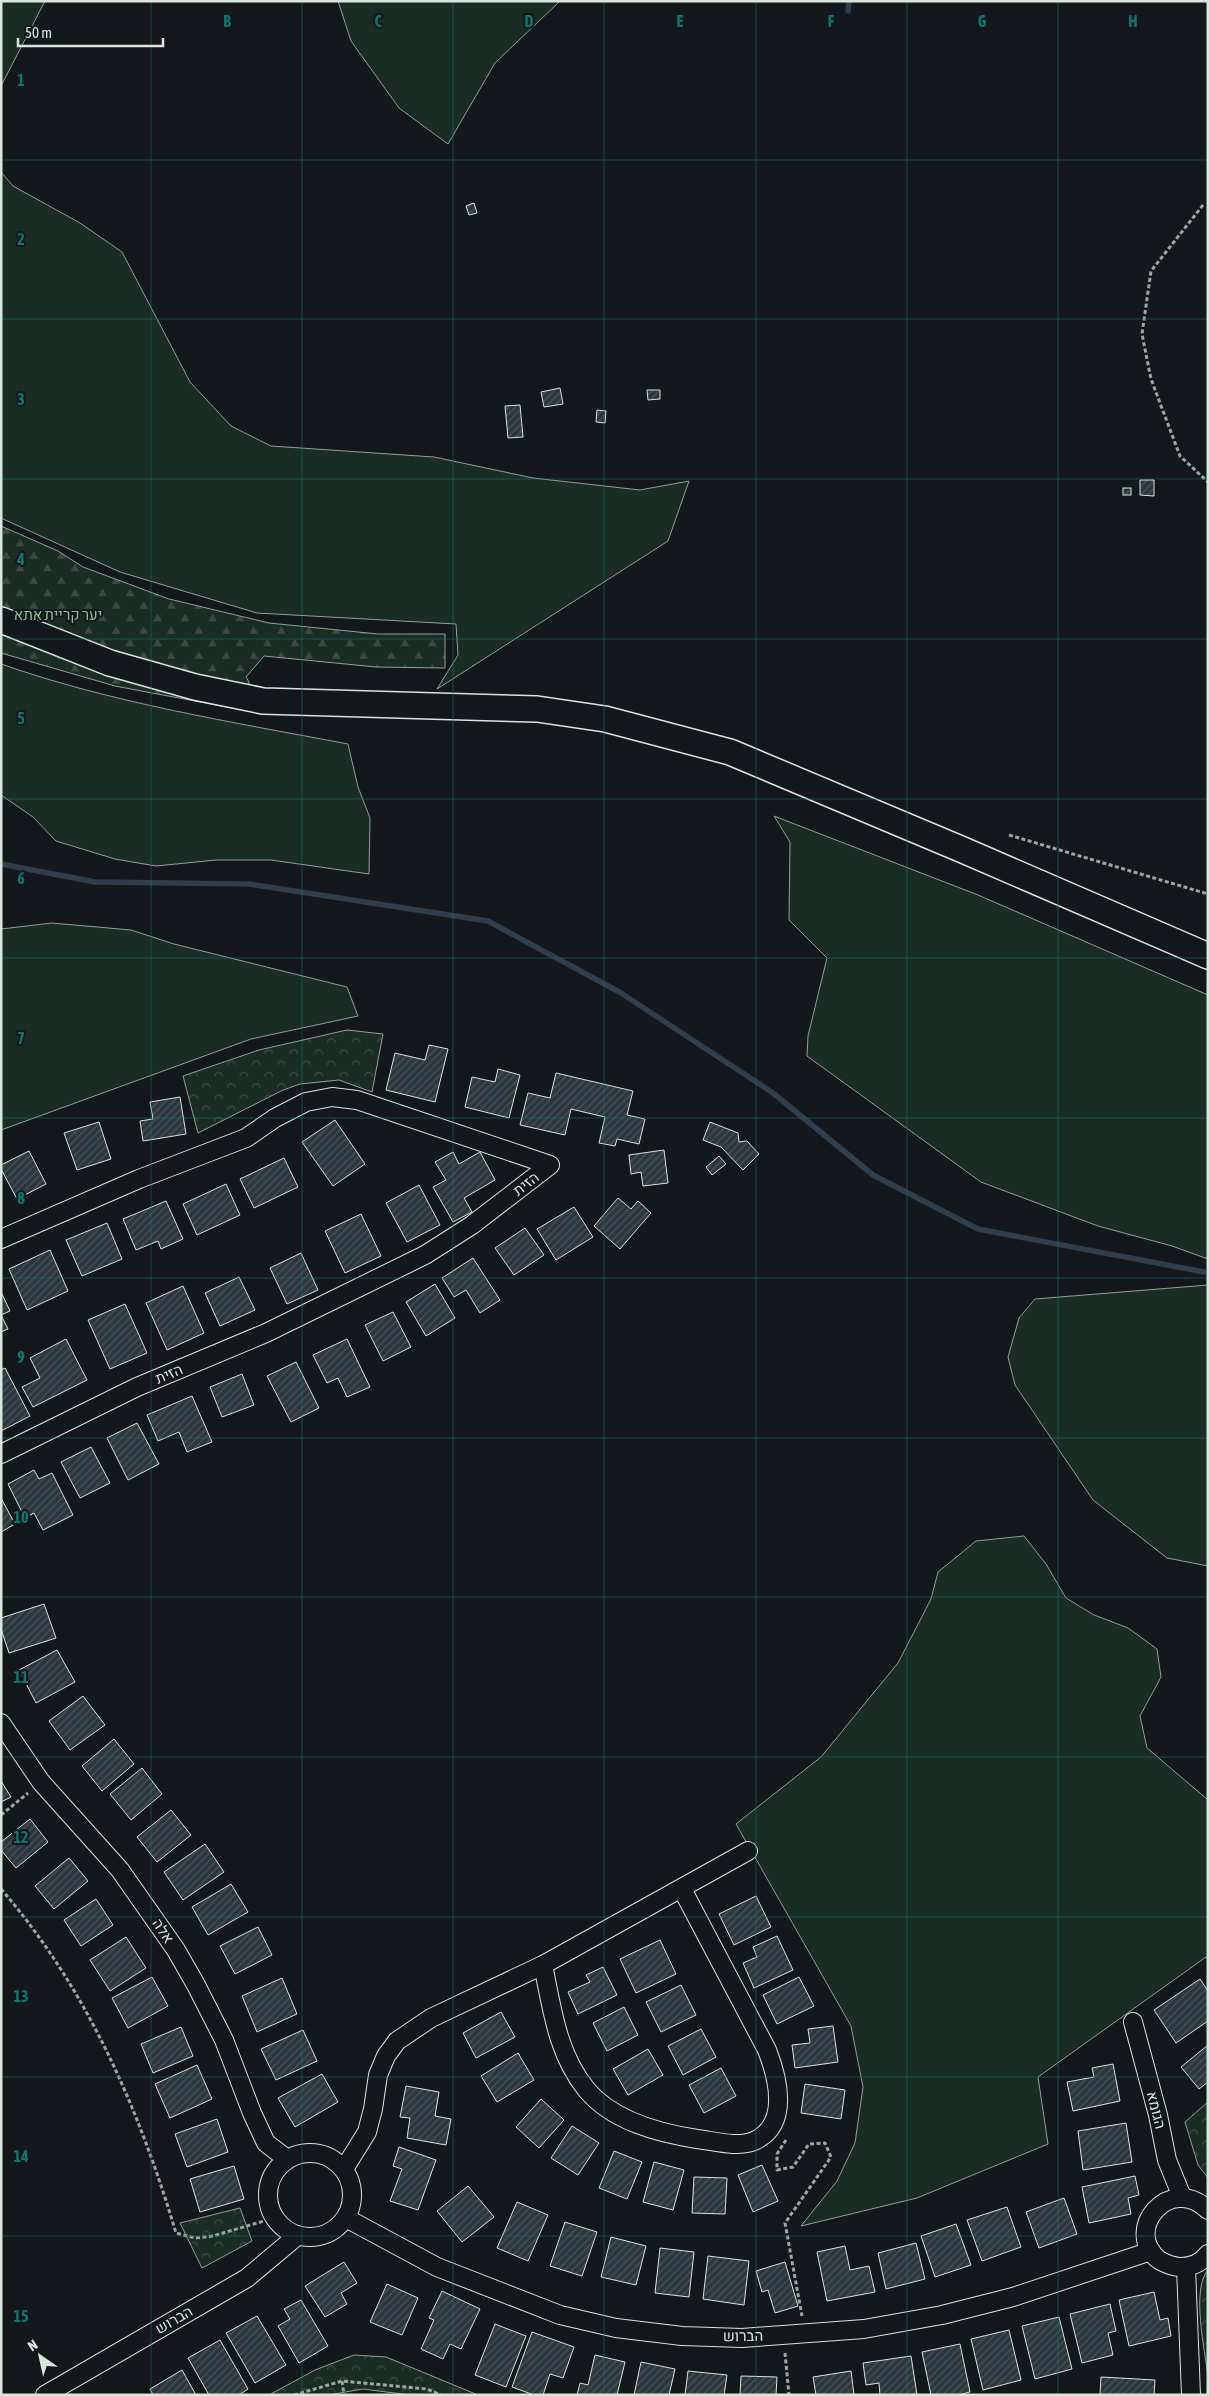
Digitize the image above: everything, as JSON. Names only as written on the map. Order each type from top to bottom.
[{"type":"main road","points":[[1,620],[110,663],[195,688],[262,701],[537,709],[605,719],[730,752],[1208,956]]},
{"type":"street","name":"הזית","points":[[1,1239],[139,1179],[246,1138],[275,1118],[306,1102],[332,1097],[357,1100],[550,1165],[480,1219],[425,1255],[266,1333],[138,1387],[1,1454]]},
{"type":"street","name":"אלה","points":[[1,1723],[41,1782],[120,1870],[176,1950],[224,2040],[252,2113],[266,2143],[288,2159]]},
{"type":"street","points":[[344,2169],[367,2132],[373,2109],[378,2075],[386,2056],[397,2041],[431,2018],[543,1965],[748,1851]]},
{"type":"street","points":[[543,1965],[560,2045],[575,2074],[587,2091],[622,2118],[677,2136],[732,2144],[753,2141],[767,2132],[776,2115],[779,2098],[776,2072],[767,2050],[682,1889]]},
{"type":"street","name":"הגומא","points":[[1133,2022],[1158,2115],[1167,2160],[1182,2197]]},
{"type":"street","points":[[316,2153],[330,2158],[344,2169],[351,2182],[353,2197],[346,2218],[336,2229],[323,2236],[311,2238],[296,2236],[284,2229],[274,2218],[268,2204],[268,2189],[277,2169],[288,2159],[302,2154],[316,2153]]},
{"type":"street","points":[[1208,2210],[1200,2203],[1182,2197],[1171,2199],[1154,2210],[1146,2230],[1151,2251],[1166,2264],[1186,2267],[1197,2264],[1208,2254]]},
{"type":"street","name":"הברוש","points":[[346,2218],[437,2267],[560,2314],[616,2328],[682,2336],[742,2338],[806,2334],[864,2329],[942,2315],[1013,2297],[1151,2251]]},
{"type":"street","name":"הברוש","points":[[45,2395],[247,2278],[296,2236]]},
{"type":"street","points":[[1186,2267],[1191,2395]]},
{"type":"path","points":[[1203,205],[1151,271],[1142,334],[1151,379],[1180,456],[1208,482]]},
{"type":"path","points":[[1009,835],[1208,894]]},
{"type":"path","points":[[1,1815],[41,1782]]},
{"type":"path","points":[[1,1889],[70,1982],[107,2048],[159,2175],[176,2233],[195,2238],[213,2236],[274,2218]]},
{"type":"path","points":[[776,2115],[788,2135],[778,2154],[777,2170],[793,2167],[809,2144],[825,2143],[831,2157],[785,2223],[806,2334]]},
{"type":"path","points":[[783,2335],[789,2395]]},
{"type":"path","points":[[342,2381],[344,2395]]},
{"type":"path","points":[[294,2395],[342,2381],[427,2389],[441,2395]]},
{"type":"green space","points":[[1,1],[45,1],[1,86]]},
{"type":"green space","points":[[338,1],[560,1],[495,63],[448,144],[399,108],[351,41]]},
{"type":"green space","points":[[1,172],[13,186],[80,223],[122,252],[190,382],[231,426],[271,446],[434,457],[533,478],[640,490],[689,481],[668,541],[437,689],[458,655],[456,624],[257,613],[120,572],[1,518]]},
{"type":"green space","name":"יער קריית אתא","points":[[1,526],[58,551],[83,567],[169,599],[269,623],[378,634],[445,634],[445,668],[376,667],[264,656],[246,677],[249,682],[248,697],[237,707],[232,708],[115,686],[1,653]]},
{"type":"green space","points":[[1,664],[43,678],[129,701],[348,744],[358,787],[370,818],[369,874],[271,860],[216,860],[156,866],[115,859],[56,841],[33,817],[1,795]]},
{"type":"green space","points":[[774,816],[978,895],[1208,995],[1208,1259],[1172,1246],[1098,1226],[981,1182],[807,1056],[808,1036],[827,958],[789,920],[790,842]]},
{"type":"green space","points":[[52,923],[131,930],[174,944],[347,987],[358,1016],[251,1039],[1,1130],[1,929]]},
{"type":"green space","points":[[347,1030],[383,1034],[372,1092],[339,1080],[300,1084],[283,1090],[198,1133],[183,1076],[259,1050]]},
{"type":"green space","points":[[1208,1285],[1208,1566],[1167,1558],[1093,1500],[1015,1385],[1008,1357],[1019,1318],[1035,1299]]},
{"type":"green space","points":[[1024,1536],[1046,1564],[1066,1598],[1094,1615],[1128,1628],[1157,1649],[1161,1677],[1140,1716],[1147,1748],[1208,1800],[1208,1960],[1206,1957],[1038,2077],[1048,2144],[917,2198],[801,2226],[837,2181],[855,2143],[863,2087],[851,2026],[736,1824],[821,1757],[898,1663],[931,1599],[938,1572],[976,1541]]},
{"type":"green space","points":[[1208,2102],[1208,2178],[1198,2165],[1185,2122]]},
{"type":"green space","points":[[240,2208],[252,2241],[202,2268],[180,2223]]},
{"type":"green space","points":[[1208,2270],[1208,2376],[1200,2321],[1200,2291]]},
{"type":"green space","points":[[354,2355],[386,2357],[478,2395],[410,2395],[363,2389],[328,2395],[269,2395],[315,2370]]},
{"type":"building","points":[[474,203],[477,213],[469,215],[466,206]]},
{"type":"building","points":[[560,388],[563,404],[544,407],[541,392]]},
{"type":"building","points":[[647,390],[660,390],[660,399],[648,400]]},
{"type":"building","points":[[520,405],[523,437],[508,438],[505,406]]},
{"type":"building","points":[[597,410],[606,411],[605,423],[596,422]]},
{"type":"building","points":[[1140,480],[1154,480],[1154,496],[1140,495]]},
{"type":"building","points":[[1123,488],[1131,488],[1131,495],[1123,495]]},
{"type":"building","points":[[429,1045],[448,1049],[435,1102],[386,1090],[395,1053],[425,1060]]},
{"type":"building","points":[[498,1069],[520,1075],[509,1118],[465,1107],[472,1077],[495,1082]]},
{"type":"building","points":[[556,1073],[633,1091],[627,1115],[645,1119],[639,1144],[617,1139],[615,1146],[599,1143],[605,1117],[571,1109],[565,1135],[520,1125],[528,1093],[550,1098]]},
{"type":"building","points":[[180,1097],[186,1134],[143,1141],[140,1121],[153,1119],[150,1102]]},
{"type":"building","points":[[335,1120],[365,1164],[333,1186],[302,1142]]},
{"type":"building","points":[[99,1122],[111,1159],[77,1170],[64,1133]]},
{"type":"building","points":[[710,1122],[738,1133],[739,1142],[747,1141],[759,1154],[743,1170],[721,1147],[703,1140]]},
{"type":"building","points":[[664,1150],[668,1183],[643,1186],[641,1172],[631,1174],[629,1155]]},
{"type":"building","points":[[29,1151],[46,1184],[17,1199],[1,1169],[1,1165]]},
{"type":"building","points":[[453,1152],[459,1164],[480,1152],[495,1180],[464,1198],[472,1212],[453,1222],[433,1187],[446,1180],[435,1162]]},
{"type":"building","points":[[719,1156],[726,1164],[712,1175],[706,1167]]},
{"type":"building","points":[[284,1158],[298,1187],[254,1208],[240,1179]]},
{"type":"building","points":[[226,1184],[240,1215],[197,1235],[183,1204]]},
{"type":"building","points":[[419,1185],[440,1225],[407,1242],[386,1203]]},
{"type":"building","points":[[618,1198],[631,1209],[638,1201],[651,1213],[620,1249],[594,1226]]},
{"type":"building","points":[[166,1201],[183,1239],[161,1249],[158,1241],[136,1250],[123,1219]]},
{"type":"building","points":[[574,1207],[593,1237],[556,1260],[537,1229]]},
{"type":"building","points":[[361,1214],[381,1256],[345,1273],[325,1231]]},
{"type":"building","points":[[107,1223],[122,1259],[82,1276],[66,1240]]},
{"type":"building","points":[[525,1228],[544,1255],[514,1275],[495,1248]]},
{"type":"building","points":[[50,1250],[68,1291],[27,1310],[9,1269]]},
{"type":"building","points":[[301,1253],[318,1290],[287,1304],[270,1268]]},
{"type":"building","points":[[473,1258],[500,1300],[480,1313],[466,1290],[454,1297],[442,1278]]},
{"type":"building","points":[[239,1277],[255,1310],[220,1326],[205,1293]]},
{"type":"building","points":[[435,1284],[455,1318],[426,1336],[406,1302]]},
{"type":"building","points":[[183,1286],[204,1333],[167,1350],[146,1303]]},
{"type":"building","points":[[1,1292],[10,1311],[1,1315]]},
{"type":"building","points":[[125,1304],[147,1353],[110,1369],[88,1320]]},
{"type":"building","points":[[393,1312],[411,1347],[383,1361],[365,1325]]},
{"type":"building","points":[[1,1315],[8,1329],[1,1332]]},
{"type":"building","points":[[66,1339],[87,1380],[33,1407],[22,1387],[40,1378],[30,1358]]},
{"type":"building","points":[[347,1339],[370,1387],[347,1397],[338,1378],[327,1383],[313,1355]]},
{"type":"building","points":[[296,1362],[319,1408],[291,1422],[267,1376]]},
{"type":"building","points":[[5,1368],[30,1416],[1,1431],[1,1370]]},
{"type":"building","points":[[242,1374],[254,1405],[222,1417],[210,1387]]},
{"type":"building","points":[[192,1396],[212,1442],[187,1452],[179,1432],[158,1441],[147,1415]]},
{"type":"building","points":[[137,1423],[159,1464],[128,1480],[107,1438]]},
{"type":"building","points":[[91,1447],[110,1483],[80,1498],[61,1462]]},
{"type":"building","points":[[34,1470],[39,1479],[52,1473],[73,1515],[43,1530],[34,1513],[25,1518],[8,1484]]},
{"type":"building","points":[[1,1498],[15,1524],[1,1532]]},
{"type":"building","points":[[44,1604],[56,1638],[9,1653],[1,1629],[1,1618]]},
{"type":"building","points":[[57,1650],[75,1682],[36,1703],[19,1670]]},
{"type":"building","points":[[83,1696],[105,1725],[70,1750],[49,1721]]},
{"type":"building","points":[[114,1739],[134,1764],[102,1791],[82,1766]]},
{"type":"building","points":[[142,1768],[162,1794],[131,1820],[110,1794]]},
{"type":"building","points":[[1,1781],[11,1797],[1,1802]]},
{"type":"building","points":[[171,1810],[191,1835],[157,1862],[137,1837]]},
{"type":"building","points":[[30,1819],[48,1842],[16,1868],[1,1850],[1,1842]]},
{"type":"building","points":[[205,1844],[224,1872],[183,1900],[164,1872]]},
{"type":"building","points":[[69,1858],[88,1881],[54,1909],[35,1886]]},
{"type":"building","points":[[231,1884],[248,1912],[208,1935],[192,1907]]},
{"type":"building","points":[[756,1896],[771,1927],[734,1945],[719,1914]]},
{"type":"building","points":[[96,1899],[113,1925],[81,1946],[64,1920]]},
{"type":"building","points":[[258,1927],[272,1955],[235,1974],[220,1946]]},
{"type":"building","points":[[777,1936],[793,1970],[754,1988],[743,1963],[757,1957],[753,1947]]},
{"type":"building","points":[[126,1937],[146,1968],[110,1991],[90,1960]]},
{"type":"building","points":[[660,1940],[676,1974],[636,1993],[620,1959]]},
{"type":"building","points":[[603,1967],[617,1995],[578,2014],[568,1992],[590,1982],[586,1975]]},
{"type":"building","points":[[152,1977],[168,2006],[128,2028],[112,1998]]},
{"type":"building","points":[[799,1977],[814,2006],[777,2024],[763,1995]]},
{"type":"building","points":[[282,1978],[297,2014],[257,2032],[242,1996]]},
{"type":"building","points":[[1200,1979],[1208,1991],[1208,2021],[1176,2043],[1154,2010]]},
{"type":"building","points":[[681,1985],[696,2015],[661,2032],[646,2002]]},
{"type":"building","points":[[624,2007],[638,2035],[607,2051],[593,2023]]},
{"type":"building","points":[[501,2012],[515,2037],[476,2058],[463,2033]]},
{"type":"building","points":[[833,2026],[838,2062],[795,2068],[792,2045],[810,2043],[808,2029]]},
{"type":"building","points":[[181,2027],[193,2056],[153,2073],[141,2044]]},
{"type":"building","points":[[701,2029],[716,2057],[683,2075],[668,2046]]},
{"type":"building","points":[[303,2030],[317,2061],[276,2080],[261,2049]]},
{"type":"building","points":[[1208,2045],[1208,2082],[1199,2089],[1181,2067]]},
{"type":"building","points":[[648,2049],[663,2075],[628,2095],[613,2069]]},
{"type":"building","points":[[518,2053],[534,2080],[497,2102],[481,2076]]},
{"type":"building","points":[[1113,2064],[1120,2101],[1073,2111],[1067,2082],[1094,2077],[1092,2068]]},
{"type":"building","points":[[197,2065],[212,2099],[170,2118],[155,2084]]},
{"type":"building","points":[[721,2068],[736,2096],[704,2113],[689,2085]]},
{"type":"building","points":[[322,2074],[338,2102],[295,2127],[278,2098]]},
{"type":"building","points":[[805,2084],[845,2090],[841,2119],[801,2113]]},
{"type":"building","points":[[406,2086],[439,2092],[435,2116],[451,2119],[446,2145],[407,2138],[410,2118],[400,2117]]},
{"type":"building","points":[[541,2099],[564,2120],[539,2148],[516,2127]]},
{"type":"building","points":[[217,2119],[228,2152],[187,2167],[175,2134]]},
{"type":"building","points":[[1126,2123],[1132,2162],[1083,2170],[1078,2131]]},
{"type":"building","points":[[572,2126],[599,2143],[578,2175],[551,2158]]},
{"type":"building","points":[[399,2147],[436,2160],[418,2210],[390,2201],[402,2169],[393,2166]]},
{"type":"building","points":[[614,2151],[642,2162],[627,2199],[599,2188]]},
{"type":"building","points":[[654,2162],[684,2170],[673,2210],[643,2202]]},
{"type":"building","points":[[762,2165],[778,2201],[753,2212],[738,2175]]},
{"type":"building","points":[[234,2166],[244,2199],[200,2212],[190,2179]]},
{"type":"building","points":[[1135,2176],[1139,2195],[1128,2198],[1131,2214],[1089,2223],[1082,2187]]},
{"type":"building","points":[[694,2177],[727,2178],[725,2214],[692,2213]]},
{"type":"building","points":[[468,2186],[494,2217],[462,2242],[437,2211]]},
{"type":"building","points":[[1064,2198],[1077,2234],[1039,2248],[1026,2212]]},
{"type":"building","points":[[517,2202],[548,2215],[528,2261],[497,2248]]},
{"type":"building","points":[[1007,2207],[1021,2247],[982,2261],[967,2220]]},
{"type":"building","points":[[565,2222],[597,2232],[582,2276],[550,2266]]},
{"type":"building","points":[[956,2224],[971,2265],[935,2277],[921,2236]]},
{"type":"building","points":[[611,2237],[646,2246],[636,2285],[601,2277]]},
{"type":"building","points":[[916,2243],[925,2279],[886,2289],[878,2253]]},
{"type":"building","points":[[845,2246],[850,2270],[869,2266],[875,2292],[827,2301],[817,2252]]},
{"type":"building","points":[[660,2248],[694,2252],[689,2297],[655,2293]]},
{"type":"building","points":[[708,2256],[749,2261],[744,2305],[703,2299]]},
{"type":"building","points":[[344,2262],[357,2283],[341,2293],[347,2304],[325,2317],[305,2286]]},
{"type":"building","points":[[785,2262],[798,2306],[775,2313],[768,2290],[762,2292],[756,2271]]},
{"type":"building","points":[[387,2284],[418,2298],[402,2335],[370,2322]]},
{"type":"building","points":[[442,2291],[480,2309],[461,2349],[450,2344],[443,2359],[421,2349],[434,2320],[429,2318]]},
{"type":"building","points":[[1154,2292],[1160,2320],[1168,2318],[1171,2336],[1129,2346],[1119,2300]]},
{"type":"building","points":[[301,2300],[328,2346],[299,2363],[278,2326],[290,2319],[284,2309]]},
{"type":"building","points":[[1110,2304],[1116,2331],[1108,2333],[1113,2355],[1082,2363],[1070,2314]]},
{"type":"building","points":[[257,2316],[286,2365],[255,2383],[226,2333]]},
{"type":"building","points":[[1059,2317],[1072,2369],[1035,2379],[1022,2326]]},
{"type":"building","points":[[495,2324],[526,2336],[506,2387],[475,2375]]},
{"type":"building","points":[[1009,2330],[1021,2380],[983,2390],[971,2339]]},
{"type":"building","points":[[532,2332],[574,2347],[563,2378],[550,2374],[543,2395],[534,2395],[512,2387]]},
{"type":"building","points":[[220,2340],[248,2389],[239,2395],[209,2395],[188,2358]]},
{"type":"building","points":[[960,2344],[970,2392],[958,2395],[931,2395],[922,2352]]},
{"type":"building","points":[[595,2355],[625,2362],[617,2395],[577,2395],[580,2383],[588,2385]]},
{"type":"building","points":[[911,2356],[917,2395],[880,2395],[879,2383],[866,2385],[863,2363]]},
{"type":"building","points":[[641,2362],[675,2369],[669,2395],[634,2395]]},
{"type":"building","points":[[182,2370],[196,2395],[153,2395],[150,2389]]},
{"type":"building","points":[[688,2371],[727,2375],[724,2395],[685,2395]]},
{"type":"building","points":[[851,2371],[854,2395],[816,2395],[813,2377]]},
{"type":"building","points":[[741,2376],[777,2377],[776,2395],[740,2395]]},
{"type":"building","points":[[1101,2377],[1155,2380],[1154,2395],[1100,2395]]},
{"type":"waterway","points":[[848,11],[849,1]]},
{"type":"waterway","points":[[1,864],[95,882],[249,884],[488,921],[621,993],[773,1093],[873,1175],[978,1229],[1204,1272]]}]
